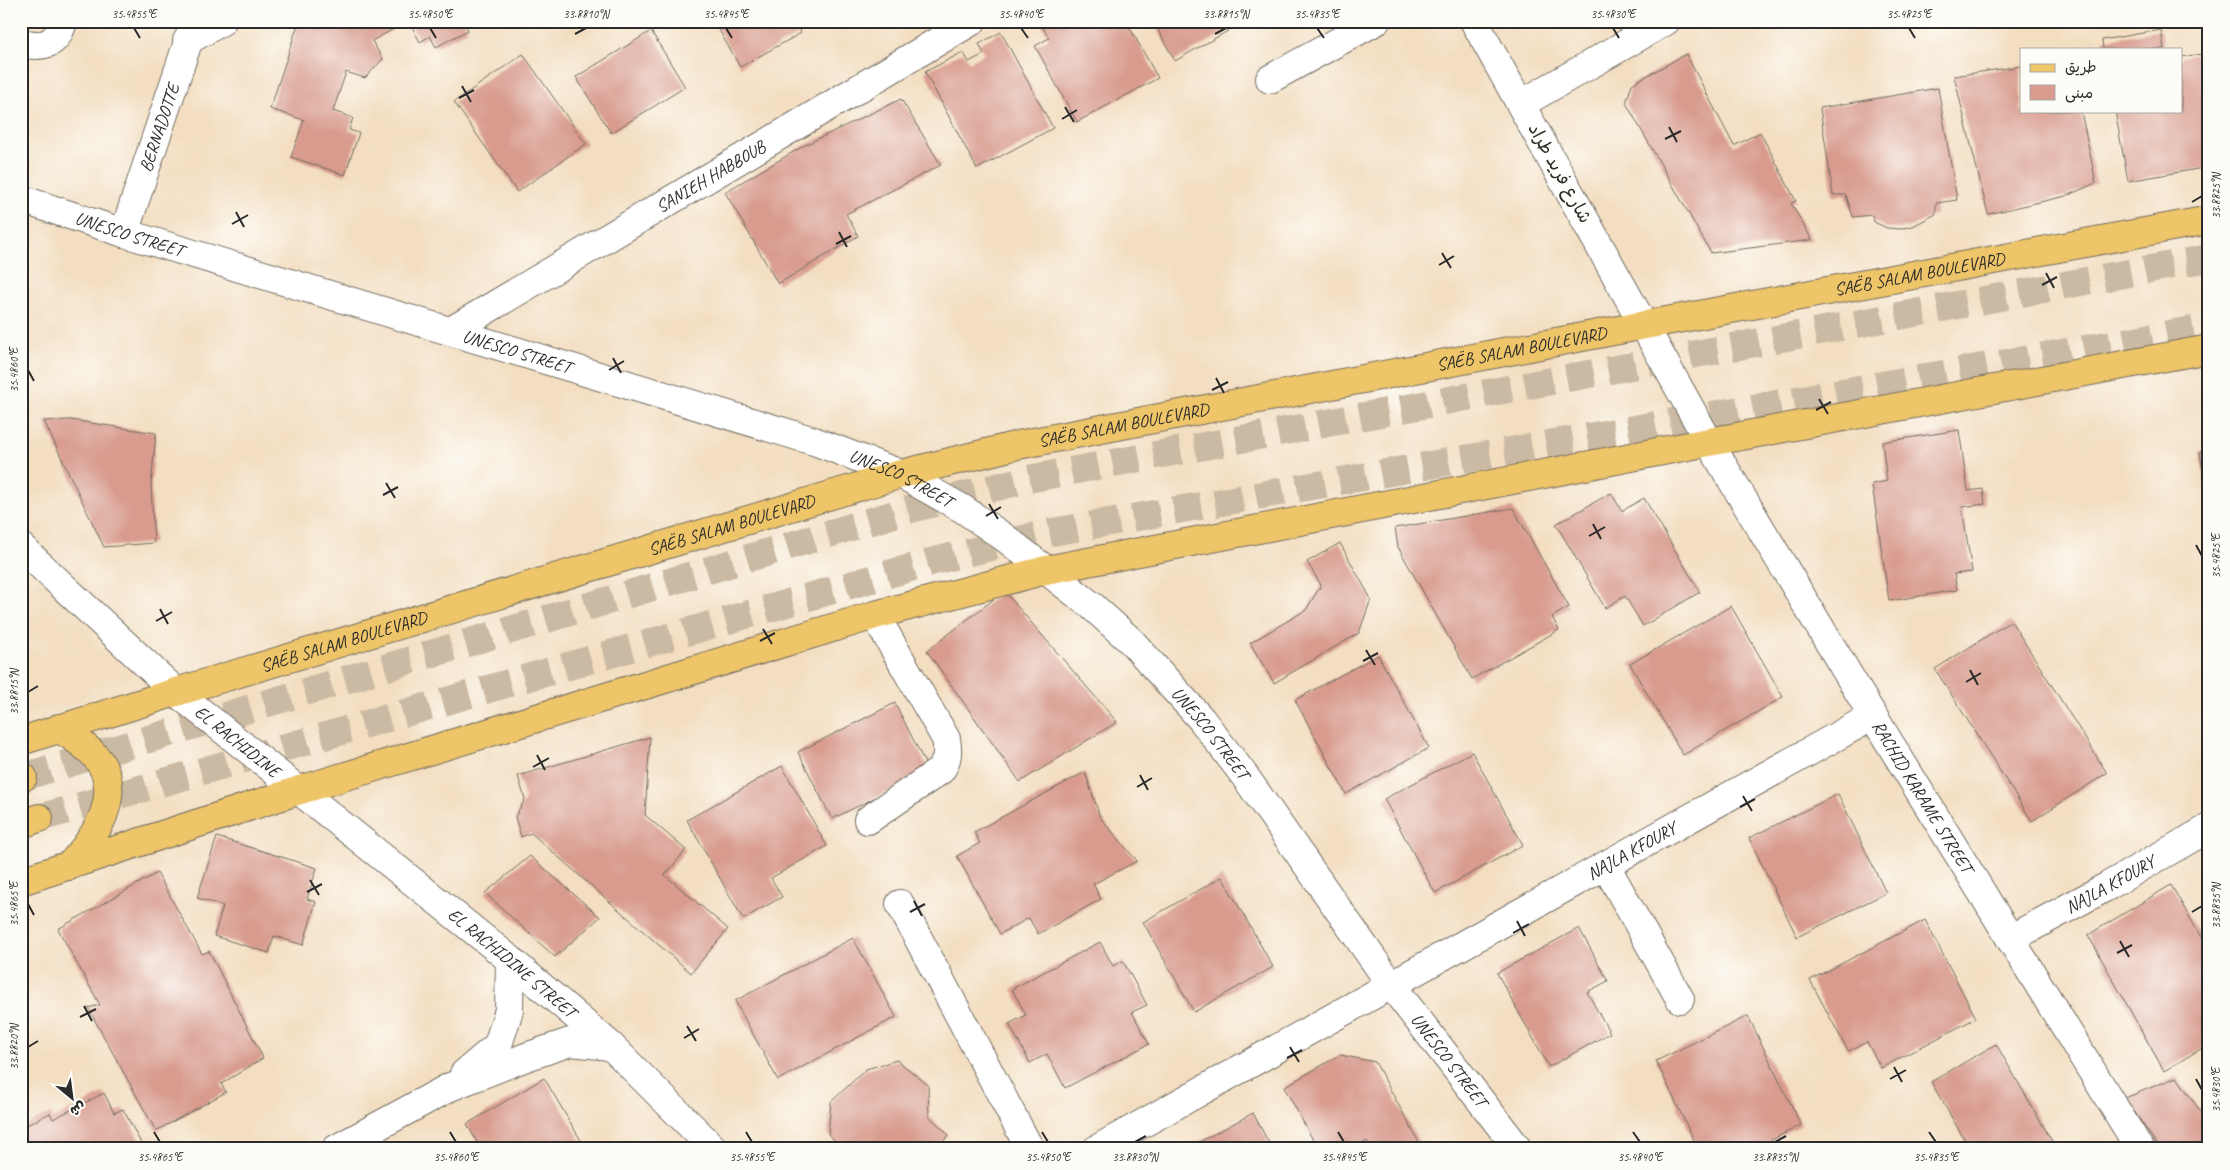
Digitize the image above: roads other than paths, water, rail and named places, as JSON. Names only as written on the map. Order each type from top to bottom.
[{"type":"main road","name":"SAËB SALAM BOULEVARD","points":[[21,741],[176,692],[901,474],[1018,445],[2209,220]]},
{"type":"main road","points":[[21,881],[300,790],[875,615],[1046,570],[1709,442],[2209,349]]},
{"type":"main road","points":[[59,728],[82,743],[97,757],[105,775],[107,792],[106,809],[98,830],[88,846],[69,866]]},
{"type":"street","points":[[21,42],[36,46],[48,44],[60,33],[63,21]]},
{"type":"street","points":[[191,31],[222,21]]},
{"type":"street","name":"SANIEH HABBOUB","points":[[451,332],[972,21]]},
{"type":"street","points":[[1270,78],[1376,21]]},
{"type":"street","name":"شارع فريد طراد","points":[[1474,21],[1646,325],[1709,442]]},
{"type":"street","points":[[1521,104],[1666,21]]},
{"type":"street","name":"BERNADOTTE","points":[[124,233],[191,31]]},
{"type":"street","name":"UNESCO STREET","points":[[21,199],[124,233],[814,441],[901,474],[963,509],[1092,606],[1132,642],[1202,720],[1244,775],[1392,986],[1518,1149]]},
{"type":"street","name":"RACHID KARAME STREET","points":[[1709,442],[1873,716],[2140,1149]]},
{"type":"street","points":[[21,530],[43,568]]},
{"type":"street","name":"EL RACHIDINE","points":[[21,547],[176,692],[300,790]]},
{"type":"street","points":[[868,820],[941,770],[946,762],[948,752],[946,739],[875,615]]},
{"type":"street","name":"NAJLA KFOURY","points":[[1097,1149],[1873,716]]},
{"type":"street","name":"EL RACHIDINE STREET","points":[[300,790],[510,959],[610,1046],[714,1149]]},
{"type":"street","name":"NAJLA KFOURY","points":[[2010,939],[2209,828]]},
{"type":"street","points":[[1606,866],[1680,998]]},
{"type":"street","points":[[900,904],[1030,1149]]},
{"type":"street","points":[[450,1087],[498,1045],[509,1010],[510,959]]},
{"type":"street","points":[[336,1149],[450,1087],[570,1042],[610,1046]]},
{"type":"tunnel","points":[[23,777],[911,509],[1028,479],[2209,258]]},
{"type":"tunnel","points":[[39,818],[934,561],[1047,533],[2209,327]]}]
